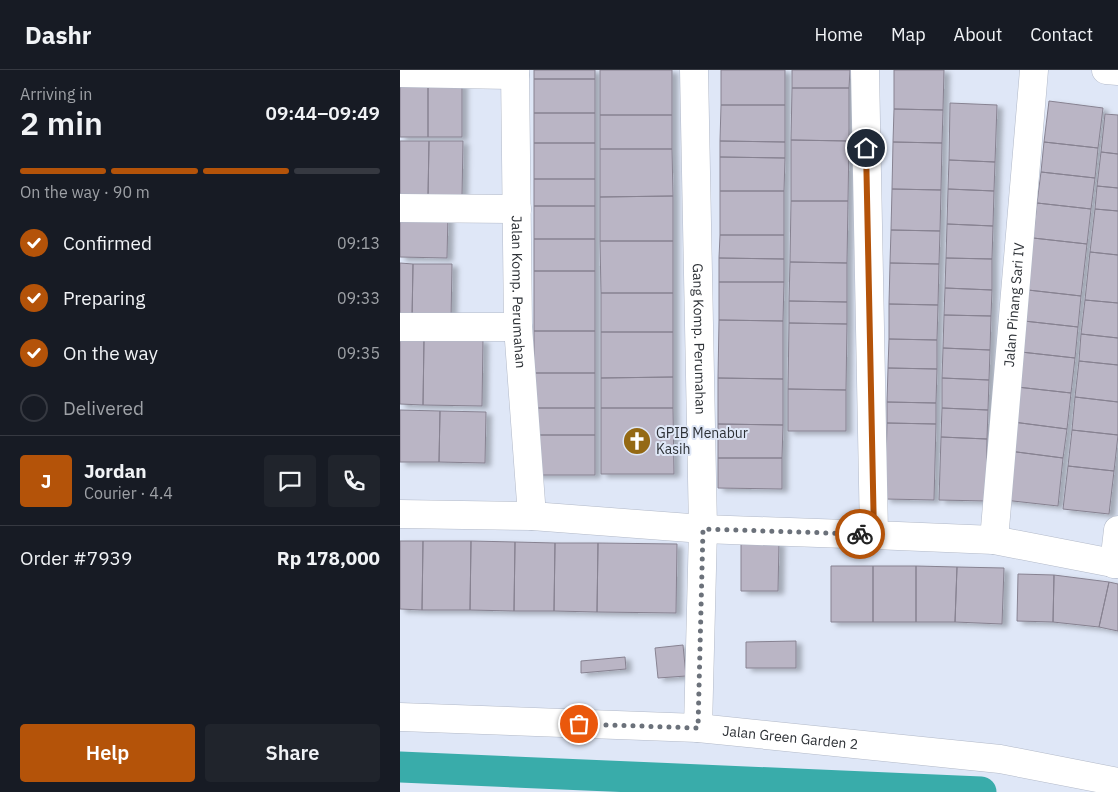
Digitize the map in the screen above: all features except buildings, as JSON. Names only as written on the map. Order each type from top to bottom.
[{"type":"street","name":"Gang Komp. Perumahan","points":[[694,70],[703,529],[698,728]]},
{"type":"street","points":[[865,70],[874,535]]},
{"type":"street","name":"Jalan Pinang Sari IV","points":[[994,540],[1034,70]]},
{"type":"street","points":[[1106,70],[1118,71]]},
{"type":"street","points":[[400,73],[515,73]]},
{"type":"street","name":"Jalan Komp. Perumahan","points":[[515,73],[518,327],[532,516]]},
{"type":"street","points":[[400,208],[517,209]]},
{"type":"street","points":[[400,327],[518,327]]},
{"type":"street","points":[[400,514],[532,516],[703,529],[994,540],[1116,564],[1118,530]]},
{"type":"street","name":"Jalan Green Garden 2","points":[[400,717],[698,728],[1000,759],[1118,782]]},
{"type":"waterway","points":[[400,767],[981,792]]},
{"type":"way so far","points":[[579,724],[698,728],[703,529],[860,534]]},
{"type":"place","name":"GPIB Menabur Kasih","points":[[637,441]]},
{"type":"route","points":[[860,534],[874,535],[866,148]]}]
